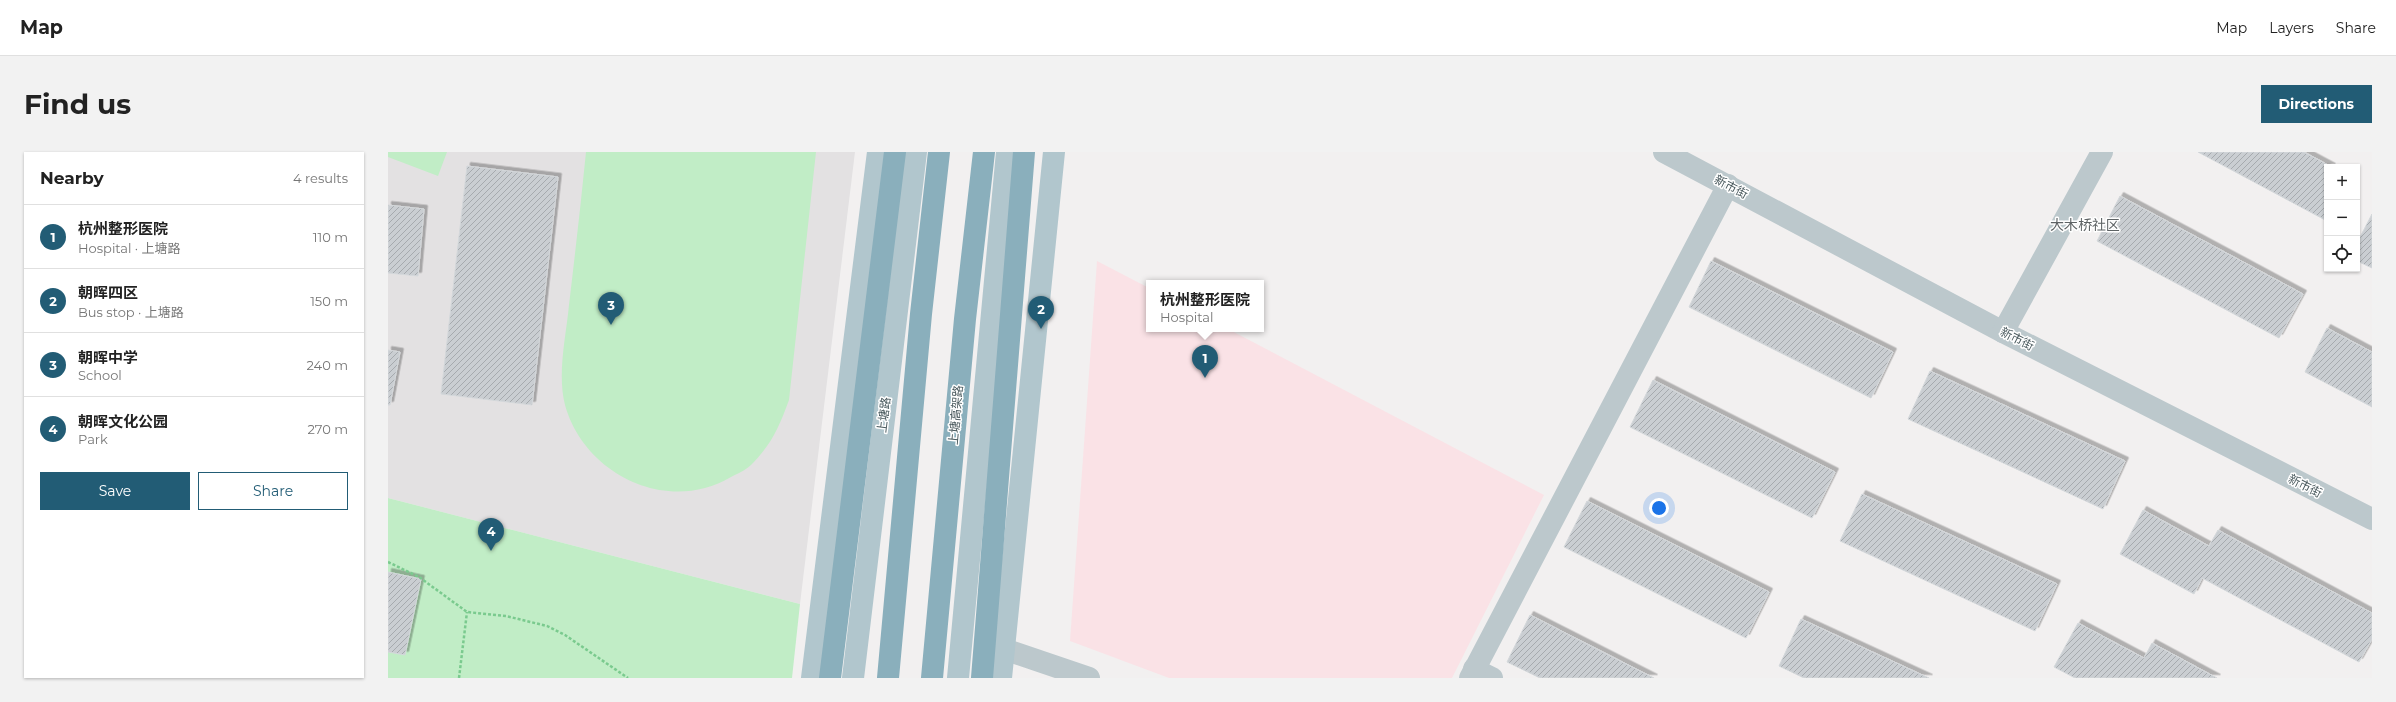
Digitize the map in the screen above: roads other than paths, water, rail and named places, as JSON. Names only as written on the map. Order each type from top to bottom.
[{"type":"highway","points":[[830,678],[895,152]]},
{"type":"highway","points":[[888,678],[921,314],[939,152]]},
{"type":"highway","name":"上塘高架路","points":[[932,678],[965,319],[984,152]]},
{"type":"highway","points":[[982,678],[1024,152]]},
{"type":"main road","points":[[812,678],[878,152]]},
{"type":"main road","name":"上塘路","points":[[854,678],[916,152]]},
{"type":"main road","points":[[958,678],[1007,152]]},
{"type":"main road","points":[[1001,678],[1054,152]]},
{"type":"street","name":"新市街","points":[[1664,152],[2003,332],[2372,519]]},
{"type":"street","points":[[2003,332],[2102,152]]},
{"type":"street","points":[[1479,675],[1728,185]]},
{"type":"street","points":[[1004,649],[1089,678]]},
{"type":"place","name":"朝晖中学","points":[[611,325]]},
{"type":"place","name":"朝晖四区","points":[[1041,329]]},
{"type":"place","name":"杭州整形医院","points":[[1205,378]]},
{"type":"place","name":"朝晖文化公园","points":[[491,551]]},
{"type":"district","name":"大木桥社区","points":[[2085,225]]}]
